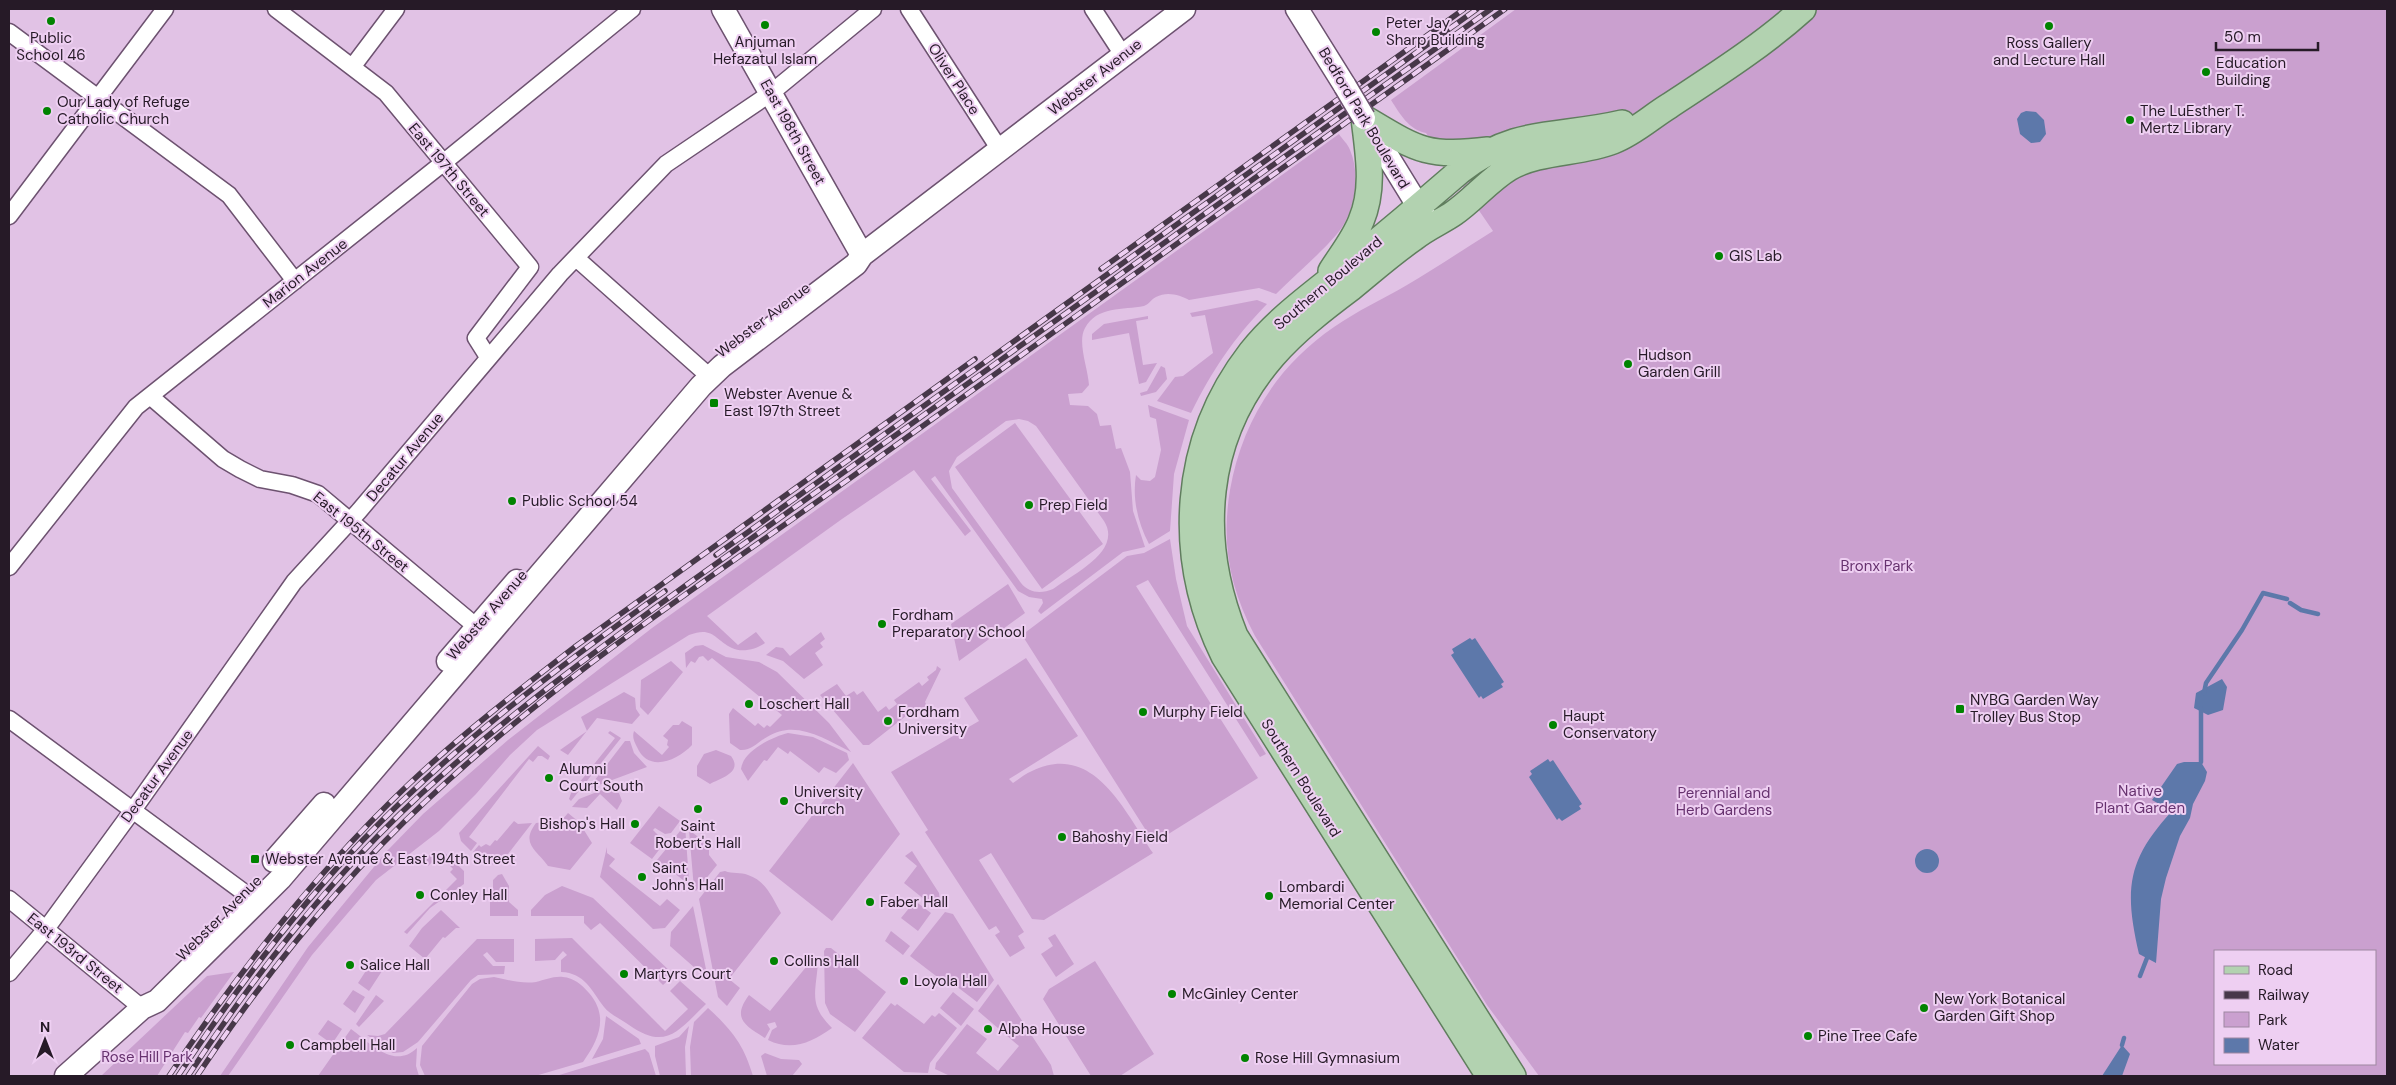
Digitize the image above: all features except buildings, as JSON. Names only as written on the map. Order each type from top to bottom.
[{"type":"main road","name":"East 198th Street","points":[[724,9],[862,255]]},
{"type":"main road","name":"Webster Avenue","points":[[66,1076],[142,1008],[157,1001],[252,898],[280,879],[483,632],[705,373],[856,264],[862,255],[1184,9]]},
{"type":"main road","name":"Bedford Park Boulevard","points":[[1297,9],[1425,217]]},
{"type":"main road","name":"Southern Boulevard","points":[[1489,1076],[1224,656],[1213,634],[1198,590],[1191,538],[1198,463],[1222,399],[1251,352],[1280,321],[1320,288],[1425,217],[1455,212],[1509,168],[1532,159],[1612,142],[1630,133],[1741,58],[1803,9]]},
{"type":"main road","name":"Southern Boulevard","points":[[1513,1076],[1235,636],[1218,590],[1212,557],[1211,516],[1218,466],[1234,418],[1258,376],[1273,356],[1306,323],[1414,237],[1425,217],[1471,163],[1490,150],[1532,137],[1594,130],[1658,113]]},
{"type":"main road","points":[[1364,118],[1410,145],[1425,151],[1448,154],[1490,150]]},
{"type":"main road","points":[[1320,288],[1357,229],[1367,204],[1370,175],[1364,118]]},
{"type":"street","points":[[9,216],[165,9]]},
{"type":"street","name":"East 197th Street","points":[[276,9],[386,92],[530,267],[476,338],[488,357]]},
{"type":"street","points":[[353,66],[396,9]]},
{"type":"street","name":"Marion Avenue","points":[[9,567],[136,407],[443,163],[632,9]]},
{"type":"street","name":"Decatur Avenue","points":[[9,973],[46,929],[132,812],[294,582],[560,274],[666,164],[772,93],[873,9]]},
{"type":"street","name":"Oliver Place","points":[[909,9],[1000,150]]},
{"type":"street","points":[[1094,9],[1123,55]]},
{"type":"street","points":[[9,32],[229,195],[295,281]]},
{"type":"street","points":[[576,258],[705,373]]},
{"type":"street","name":"East 195th Street","points":[[150,396],[223,459],[260,479],[292,484],[318,494],[483,632]]},
{"type":"street","points":[[9,719],[132,812],[252,898]]},
{"type":"street","name":"East 193rd Street","points":[[9,899],[142,1008]]},
{"type":"green space","name":"Bronx Park","points":[[1516,9],[2387,9],[2387,1076],[1539,1076],[1487,1005],[1255,636],[1239,601],[1227,547],[1227,510],[1230,490],[1243,441],[1265,398],[1279,378],[1295,359],[1334,327],[1418,279],[1493,231],[1426,133],[1415,129],[1402,116],[1391,100]]},
{"type":"green space","points":[[1339,134],[1348,146],[1353,160],[1355,182],[1352,205],[1348,216],[1330,242],[1276,294],[1259,288],[1189,300],[1178,295],[1165,294],[1154,298],[1144,306],[1103,312],[1090,321],[1085,328],[1082,348],[1089,385],[1082,393],[1068,394],[1070,405],[1088,406],[1097,414],[1100,426],[1111,425],[1116,449],[1121,448],[1130,472],[1133,511],[1145,547],[1123,552],[1041,614],[1038,611],[1043,603],[1042,599],[1029,597],[1018,591],[935,476],[931,479],[971,531],[965,536],[914,470],[707,616],[738,645],[756,632],[765,643],[754,649],[740,650],[732,648],[708,633],[703,632],[689,635],[537,730],[510,755],[476,794],[439,831],[376,880],[312,955],[228,1076],[220,1076],[308,947],[387,851],[423,814],[508,740],[652,628]],"holes":[[[1019,419],[1028,421],[1036,426],[1104,521],[1108,532],[1107,542],[1093,561],[1053,589],[1044,592],[1031,591],[1021,583],[952,488],[949,471],[957,457],[1006,421]]]},
{"type":"green space","points":[[1257,300],[1267,304],[1224,355],[1191,413],[1157,401],[1175,377],[1183,376],[1213,353],[1205,315],[1192,317],[1190,313]]},
{"type":"green space","points":[[1148,316],[1148,319],[1136,321],[1143,365],[1157,363],[1146,382],[1139,384],[1129,333],[1092,340],[1092,334],[1104,324]]},
{"type":"green space","points":[[1161,366],[1165,368],[1167,379],[1156,392],[1141,396],[1140,393],[1147,391]]},
{"type":"green space","points":[[1148,405],[1189,420],[1174,474],[1170,531],[1149,544],[1139,519],[1135,502],[1136,475],[1141,480],[1150,481],[1155,477],[1161,450],[1156,419],[1150,417]]},
{"type":"green space","name":"Prep Field","points":[[1015,423],[1103,544],[1042,589],[955,467]]},
{"type":"green space","name":"Murphy Field","points":[[1170,539],[1176,579],[1187,626],[1266,754],[1260,757],[1148,580],[1136,586],[1258,778],[1154,843],[1022,635],[1127,556],[1144,553]]},
{"type":"green space","points":[[1008,584],[1025,613],[959,661],[951,624]]},
{"type":"green space","points":[[821,632],[825,639],[820,643],[823,647],[815,653],[823,665],[804,679],[783,661],[766,655],[776,647],[783,648],[790,656]]},
{"type":"green space","points":[[703,645],[726,657],[759,662],[777,672],[829,723],[851,752],[820,737],[799,730],[778,732],[751,748],[744,750],[740,750],[730,743],[729,714],[733,708],[755,726],[758,723],[764,728],[767,725],[770,727],[782,715],[712,658],[708,661],[703,656],[699,657],[695,663],[691,661],[686,668],[685,653],[695,646]]},
{"type":"green space","points":[[1026,658],[1078,736],[1009,779],[1013,783],[1032,771],[1054,764],[1073,765],[1090,773],[1105,785],[1119,801],[1153,853],[1044,920],[1032,919],[991,853],[979,860],[1024,932],[1018,936],[1025,948],[1010,957],[995,935],[1000,932],[996,926],[989,930],[925,832],[928,830],[891,772],[979,721],[964,698]]},
{"type":"green space","points":[[671,661],[683,672],[648,715],[640,707],[641,680]]},
{"type":"green space","points":[[937,666],[941,669],[925,702],[927,706],[919,712],[916,708],[869,745],[863,745],[820,695],[837,684],[846,696],[854,691],[857,695],[863,691],[878,712],[886,706],[889,710],[897,704],[894,700],[919,682],[922,686],[929,680],[927,677],[936,670]]},
{"type":"green space","points":[[624,692],[635,698],[636,709],[640,715],[632,724],[597,718],[587,731],[581,717]]},
{"type":"green space","points":[[682,721],[692,727],[692,745],[686,751],[671,760],[663,762],[648,760],[642,755],[634,741],[634,731],[662,755],[669,747],[667,745],[668,740],[663,736],[673,725],[679,725]]},
{"type":"green space","points":[[587,731],[568,755],[560,750]]},
{"type":"green space","points":[[610,731],[621,738],[571,801],[569,799],[571,793],[615,738],[608,733]]},
{"type":"green space","points":[[788,733],[813,737],[847,753],[849,760],[836,773],[824,767],[819,773],[790,751],[788,754],[778,747],[767,761],[764,760],[748,781],[741,769],[747,756],[767,741]]},
{"type":"green space","points":[[625,741],[630,741],[634,753],[647,767],[588,789]]},
{"type":"green space","points":[[538,746],[550,756],[548,760],[542,756],[538,756],[533,762],[529,759],[469,837],[477,843],[471,851],[461,841],[459,833]]},
{"type":"green space","points":[[716,750],[731,756],[734,766],[730,774],[710,784],[697,776],[697,766],[704,754]]},
{"type":"green space","points":[[853,763],[900,834],[832,921],[769,871]]},
{"type":"green space","points":[[602,790],[619,793],[622,801],[617,810],[600,794],[587,808],[572,807],[579,799]]},
{"type":"green space","points":[[659,806],[680,821],[671,833],[665,834],[655,828],[653,830],[662,839],[662,846],[652,859],[630,843]]},
{"type":"green space","points":[[568,813],[579,822],[592,843],[570,870],[548,866],[530,842],[531,830],[536,823],[562,820]]},
{"type":"green space","points":[[514,821],[518,824],[532,823],[501,863],[489,864],[473,852],[479,845],[481,847],[486,844],[490,846],[495,840],[497,841]]},
{"type":"green space","points":[[685,825],[689,881],[687,883],[657,860],[666,849],[676,846],[676,836]]},
{"type":"green space","points":[[689,830],[709,845],[709,855],[717,865],[696,891],[694,889]]},
{"type":"green space","points":[[607,847],[607,853],[615,859],[609,866],[660,906],[667,899],[680,910],[665,928],[653,929],[600,877]]},
{"type":"green space","points":[[912,851],[939,893],[940,901],[935,908],[904,883],[917,866],[905,856]]},
{"type":"green space","points":[[444,852],[464,871],[464,884],[430,908],[407,934],[404,932],[457,879],[450,872],[453,869],[440,855],[428,866],[422,861],[431,854]]},
{"type":"green space","points":[[720,872],[745,874],[759,881],[768,890],[781,913],[729,979],[740,988],[727,1006],[718,997],[699,899]]},
{"type":"green space","points":[[502,874],[509,886],[509,902],[518,910],[518,916],[490,916],[490,897],[493,894],[493,880]]},
{"type":"green space","points":[[562,886],[593,898],[674,975],[663,985],[600,923],[591,930],[584,923],[584,916],[531,916],[531,910],[545,895]]},
{"type":"green space","points":[[915,901],[931,913],[918,931],[901,918]]},
{"type":"green space","points":[[693,906],[707,974],[704,976],[670,946],[671,932]]},
{"type":"green space","points":[[441,910],[460,928],[456,928],[445,938],[443,937],[425,959],[409,946],[422,928]]},
{"type":"green space","points":[[945,912],[953,914],[994,980],[977,1002],[943,976],[940,979],[910,956]]},
{"type":"green space","points":[[891,931],[910,946],[903,955],[885,941]]},
{"type":"green space","points":[[1055,934],[1074,964],[1056,977],[1041,954],[1053,946],[1048,938]]},
{"type":"green space","points":[[572,938],[665,1031],[688,1009],[670,991],[680,981],[706,1004],[671,1034],[662,1037],[642,1033],[606,1010],[582,979],[569,973],[561,972],[561,960],[567,955],[563,951],[555,960],[535,961],[535,939]]},
{"type":"green space","points":[[477,939],[514,939],[514,962],[496,962],[487,952],[483,955],[493,966],[505,966],[504,974],[478,975],[471,980],[418,1042],[403,1052],[393,1053],[367,1035],[378,1036],[385,1034]]},
{"type":"green space","points":[[826,948],[831,948],[886,992],[855,1032],[830,1014],[825,1003],[824,951]]},
{"type":"green space","points":[[815,959],[818,962],[815,990],[816,1005],[824,1020],[832,1028],[802,1044],[785,1045],[768,1040],[772,1030],[777,1027],[775,1022],[767,1024],[770,1029],[765,1038],[746,1025],[741,1015],[741,1010],[749,995],[770,1011],[811,961]]},
{"type":"green space","points":[[1095,961],[1154,1054],[1120,1076],[1091,1076],[1043,999],[1049,989]]},
{"type":"green space","points":[[371,963],[382,971],[369,991],[358,983]]},
{"type":"green space","name":"Rose Hill Park","points":[[234,972],[201,1018],[199,1017],[188,1033],[185,1032],[157,1076],[101,1076],[207,976]]},
{"type":"green space","points":[[494,977],[536,982],[563,977],[574,980],[583,987],[599,1010],[600,1028],[594,1045],[583,1062],[535,1076],[425,1076],[420,1065],[422,1046],[472,984],[480,979]]},
{"type":"green space","points":[[998,984],[1051,1065],[1054,1076],[950,1076],[935,1069],[936,1063],[967,1024],[987,1039],[976,1053],[998,1071],[1019,1046],[978,1011]]},
{"type":"green space","points":[[353,990],[365,997],[355,1013],[343,1004]]},
{"type":"green space","points":[[953,992],[974,1009],[961,1026],[940,1008]]},
{"type":"green space","points":[[376,995],[384,1001],[359,1027],[356,1024]]},
{"type":"green space","points":[[891,1003],[895,1006],[897,1004],[924,1024],[932,1015],[935,1017],[939,1013],[957,1028],[930,1063],[928,1073],[904,1072],[862,1038]]},
{"type":"green space","points":[[708,1008],[736,1039],[746,1055],[753,1076],[691,1076],[690,1047],[694,1022]]},
{"type":"green space","points":[[606,1016],[639,1039],[641,1044],[592,1059],[603,1039]]},
{"type":"green space","points":[[328,1020],[342,1029],[332,1044],[318,1034]]},
{"type":"green space","points":[[689,1026],[685,1047],[686,1076],[660,1076],[655,1056],[655,1046],[679,1037]]},
{"type":"green space","points":[[351,1029],[374,1047],[391,1055],[400,1056],[408,1054],[417,1048],[416,1066],[419,1076],[318,1076]]},
{"type":"green space","points":[[645,1049],[649,1053],[656,1076],[556,1076]]},
{"type":"green space","points":[[765,1053],[781,1059],[799,1060],[802,1064],[792,1076],[767,1076],[761,1056]]},
{"type":"water","points":[[2026,111],[2036,112],[2044,120],[2046,134],[2040,142],[2031,143],[2020,134],[2017,119],[2021,113]]},
{"type":"water","points":[[1470,638],[1472,640],[1475,638],[1504,682],[1501,684],[1503,687],[1483,699],[1481,696],[1479,698],[1451,655],[1454,653],[1452,649]]},
{"type":"water","points":[[2222,679],[2227,687],[2223,710],[2208,715],[2194,708],[2196,693]]},
{"type":"water","points":[[1548,759],[1550,762],[1553,760],[1582,804],[1579,806],[1581,809],[1562,821],[1559,818],[1557,820],[1529,777],[1532,774],[1530,771]]},
{"type":"water","points":[[2201,762],[2207,772],[2205,781],[2193,804],[2190,818],[2180,836],[2166,878],[2161,899],[2156,963],[2139,954],[2132,911],[2131,893],[2133,876],[2146,845],[2172,811],[2152,800],[2177,764]]},
{"type":"water","points":[[1922,849],[1932,849],[1939,856],[1939,866],[1932,873],[1922,873],[1915,866],[1915,856]]},
{"type":"water","points":[[2122,1045],[2130,1054],[2122,1076],[2102,1076]]},
{"type":"waterway","points":[[2204,693],[2206,683],[2242,630],[2263,593],[2287,599]]},
{"type":"waterway","points":[[2290,603],[2301,610],[2318,614]]},
{"type":"waterway","points":[[2201,708],[2201,762]]},
{"type":"waterway","points":[[2140,976],[2147,958]]},
{"type":"waterway","points":[[2122,1045],[2124,1038]]},
{"type":"railway","points":[[1101,269],[1464,9]]},
{"type":"railway","points":[[716,555],[1477,9]]},
{"type":"railway","points":[[188,1076],[267,964],[325,893],[421,794],[485,738],[586,659],[689,583],[1491,9]]},
{"type":"railway","points":[[197,1076],[276,967],[363,864],[426,801],[530,710],[641,626],[1505,9]]},
{"type":"railway","points":[[169,1076],[251,960],[311,887],[375,817],[449,748],[576,646],[975,359]]},
{"type":"railway","points":[[178,1076],[220,1014],[288,925],[337,868],[397,806],[507,709],[546,678],[665,591]]},
{"type":"place","name":"Public School 46","points":[[51,21]]},
{"type":"place","name":"Anjuman Hefazatul Islam","points":[[765,25]]},
{"type":"place","name":"Ross Gallery and Lecture Hall","points":[[2049,26]]},
{"type":"place","name":"Peter Jay Sharp Building","points":[[1376,32]]},
{"type":"place","name":"Education Building","points":[[2206,72]]},
{"type":"place","name":"Our Lady of Refuge Catholic Church","points":[[47,111]]},
{"type":"place","name":"The LuEsther T. Mertz Library","points":[[2130,120]]},
{"type":"place","name":"GIS Lab","points":[[1719,256]]},
{"type":"place","name":"Hudson Garden Grill","points":[[1628,364]]},
{"type":"place","name":"Webster Avenue & East 197th Street","points":[[714,403]]},
{"type":"place","name":"Public School 54","points":[[512,501]]},
{"type":"place","name":"Prep Field","points":[[1029,505]]},
{"type":"place","name":"Fordham Preparatory School","points":[[882,624]]},
{"type":"place","name":"Loschert Hall","points":[[749,704]]},
{"type":"place","name":"NYBG Garden Way Trolley Bus Stop","points":[[1960,709]]},
{"type":"place","name":"Murphy Field","points":[[1143,712]]},
{"type":"place","name":"Fordham University","points":[[888,721]]},
{"type":"place","name":"Haupt Conservatory","points":[[1553,725]]},
{"type":"place","name":"Alumni Court South","points":[[549,778]]},
{"type":"place","name":"University Church","points":[[784,801]]},
{"type":"place","name":"Saint Robert's Hall","points":[[698,809]]},
{"type":"place","name":"Bishop's Hall","points":[[635,824]]},
{"type":"place","name":"Bahoshy Field","points":[[1062,837]]},
{"type":"place","name":"Webster Avenue & East 194th Street","points":[[255,859]]},
{"type":"place","name":"Saint John's Hall","points":[[642,877]]},
{"type":"place","name":"Conley Hall","points":[[420,895]]},
{"type":"place","name":"Lombardi Memorial Center","points":[[1269,896]]},
{"type":"place","name":"Faber Hall","points":[[870,902]]},
{"type":"place","name":"Collins Hall","points":[[774,961]]},
{"type":"place","name":"Salice Hall","points":[[350,965]]},
{"type":"place","name":"Martyrs Court","points":[[624,974]]},
{"type":"place","name":"Loyola Hall","points":[[904,981]]},
{"type":"place","name":"McGinley Center","points":[[1172,994]]},
{"type":"place","name":"New York Botanical Garden Gift Shop","points":[[1924,1008]]},
{"type":"place","name":"Alpha House","points":[[988,1029]]},
{"type":"place","name":"Pine Tree Cafe","points":[[1808,1036]]},
{"type":"place","name":"Campbell Hall","points":[[290,1045]]},
{"type":"place","name":"Rose Hill Gymnasium","points":[[1245,1058]]},
{"type":"park label","name":"Native Plant Garden","points":[[2140,800]]},
{"type":"park label","name":"Perennial and Herb Gardens","points":[[1724,802]]}]
